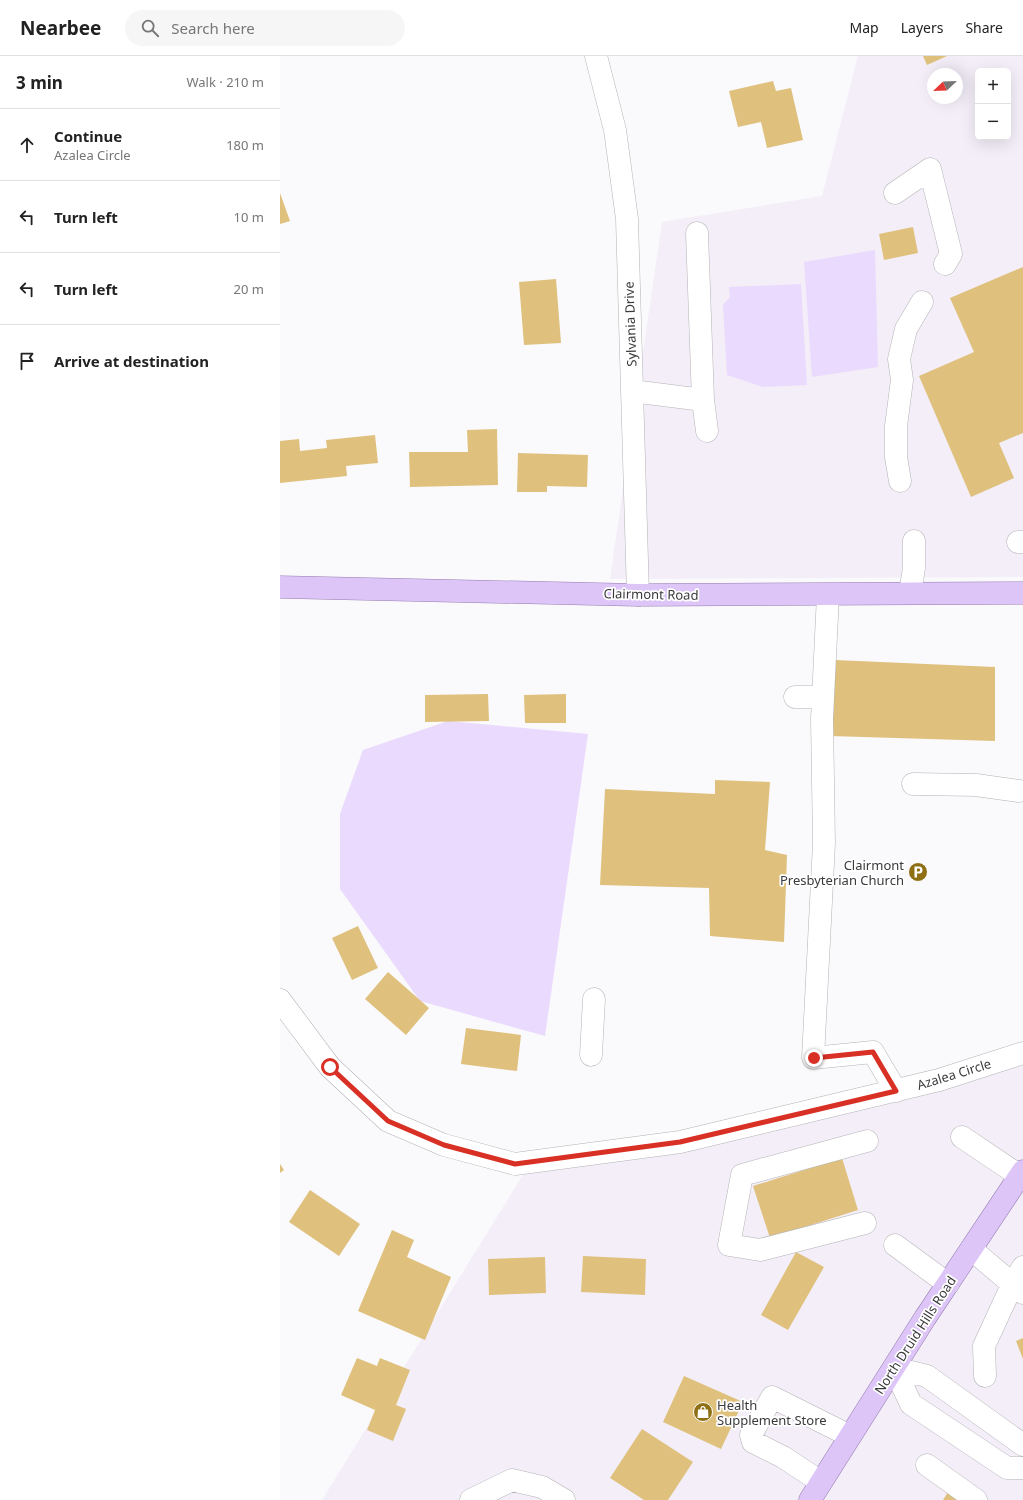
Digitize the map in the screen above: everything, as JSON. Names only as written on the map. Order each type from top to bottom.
[{"type":"main road","name":"Clairmont Road","points":[[280,587],[638,594],[1023,593]]},
{"type":"main road","name":"North Druid Hills Road","points":[[810,1500],[1021,1173]]},
{"type":"street","name":"Sylvania Drive","points":[[596,56],[615,130],[627,219],[638,594]]},
{"type":"street","points":[[895,193],[930,169],[951,254],[945,264]]},
{"type":"street","points":[[697,233],[704,400],[707,431]]},
{"type":"street","points":[[900,481],[896,457],[896,426],[902,380],[899,359],[906,329],[922,302]]},
{"type":"street","points":[[632,391],[704,400]]},
{"type":"street","points":[[910,593],[914,568],[914,541]]},
{"type":"street","points":[[828,594],[823,697],[824,843],[814,1058],[873,1052],[896,1091]]},
{"type":"street","points":[[795,697],[823,697]]},
{"type":"street","points":[[913,784],[976,786],[1013,790]]},
{"type":"street","points":[[591,1055],[594,999]]},
{"type":"street","name":"Azalea Circle","points":[[280,1000],[330,1067],[388,1121],[444,1145],[515,1164],[680,1142],[1013,1062],[1023,1054]]},
{"type":"street","points":[[962,1137],[1021,1173]]},
{"type":"street","points":[[865,1223],[760,1250],[729,1245],[742,1175],[867,1141]]},
{"type":"street","points":[[895,1244],[948,1284]]},
{"type":"street","points":[[971,1249],[1020,1281],[984,1346],[985,1376]]},
{"type":"street","points":[[894,1368],[927,1376],[1023,1444]]},
{"type":"street","points":[[894,1368],[911,1404],[1007,1468],[1023,1468]]},
{"type":"street","points":[[821,1482],[783,1457],[752,1442],[751,1435],[772,1397],[850,1436]]},
{"type":"street","points":[[927,1465],[976,1500]]},
{"type":"street","points":[[471,1500],[512,1480],[542,1487],[564,1500]]},
{"type":"shaded area","points":[[858,56],[1023,56],[1023,577],[610,579],[662,222],[822,196]]},
{"type":"shaded area","points":[[875,250],[878,367],[812,377],[804,262]]},
{"type":"shaded area","points":[[801,284],[807,385],[763,387],[727,375],[723,305],[730,297],[729,287]]},
{"type":"shaded area","points":[[448,721],[588,734],[545,1036],[420,1001],[340,889],[340,814],[363,750]]},
{"type":"shaded area","points":[[1023,1047],[1023,1500],[322,1500],[526,1170]]},
{"type":"building","points":[[923,56],[947,56],[927,65]]},
{"type":"building","points":[[773,81],[776,91],[791,88],[803,140],[767,148],[761,122],[738,127],[729,91]]},
{"type":"building","points":[[280,193],[290,221],[280,224]]},
{"type":"building","points":[[913,227],[918,253],[884,260],[879,234]]},
{"type":"building","points":[[1023,267],[1023,433],[999,443],[1014,478],[971,497],[919,376],[974,352],[950,298]]},
{"type":"building","points":[[556,279],[561,343],[524,345],[519,282]]},
{"type":"building","points":[[497,429],[498,485],[410,487],[409,452],[468,452],[467,430]]},
{"type":"building","points":[[375,435],[378,463],[346,466],[347,476],[280,483],[280,441],[299,439],[300,451],[327,448],[326,440]]},
{"type":"building","points":[[518,453],[588,455],[587,487],[547,486],[547,492],[517,492]]},
{"type":"building","points":[[835,660],[995,667],[995,741],[830,736]]},
{"type":"building","points":[[488,694],[489,721],[425,722],[425,695]]},
{"type":"building","points":[[566,694],[566,723],[525,723],[524,695]]},
{"type":"building","points":[[715,780],[770,782],[765,850],[787,855],[784,942],[710,936],[709,888],[600,885],[605,789],[715,794]]},
{"type":"building","points":[[358,926],[378,968],[352,980],[332,938]]},
{"type":"building","points":[[388,972],[429,1008],[406,1035],[365,999]]},
{"type":"building","points":[[466,1028],[521,1035],[517,1071],[461,1064]]},
{"type":"building","points":[[842,1158],[858,1210],[770,1238],[753,1186]]},
{"type":"building","points":[[280,1164],[284,1170],[280,1173]]},
{"type":"building","points":[[310,1190],[360,1224],[339,1256],[289,1222]]},
{"type":"building","points":[[392,1230],[414,1240],[407,1257],[451,1277],[425,1340],[358,1311]]},
{"type":"building","points":[[796,1252],[824,1267],[788,1330],[761,1315]]},
{"type":"building","points":[[583,1256],[646,1259],[645,1295],[581,1292]]},
{"type":"building","points":[[545,1257],[546,1293],[489,1295],[488,1259]]},
{"type":"building","points":[[1023,1338],[1023,1359],[1016,1341]]},
{"type":"building","points":[[357,1358],[377,1366],[380,1358],[410,1370],[396,1405],[406,1409],[393,1441],[367,1430],[375,1410],[341,1395]]},
{"type":"building","name":"Health Supplement Store","points":[[684,1376],[743,1402],[721,1449],[663,1422]]},
{"type":"building","points":[[642,1429],[693,1462],[668,1500],[644,1500],[610,1478]]},
{"type":"building","points":[[948,1492],[959,1500],[943,1500]]},
{"type":"place","name":"Clairmont Presbyterian Church","points":[[918,872]]},
{"type":"place","name":"Health Supplement Store","points":[[703,1412]]},
{"type":"route","points":[[330,1067],[388,1121],[444,1145],[515,1164],[680,1142],[896,1091],[873,1052],[814,1058]]}]
